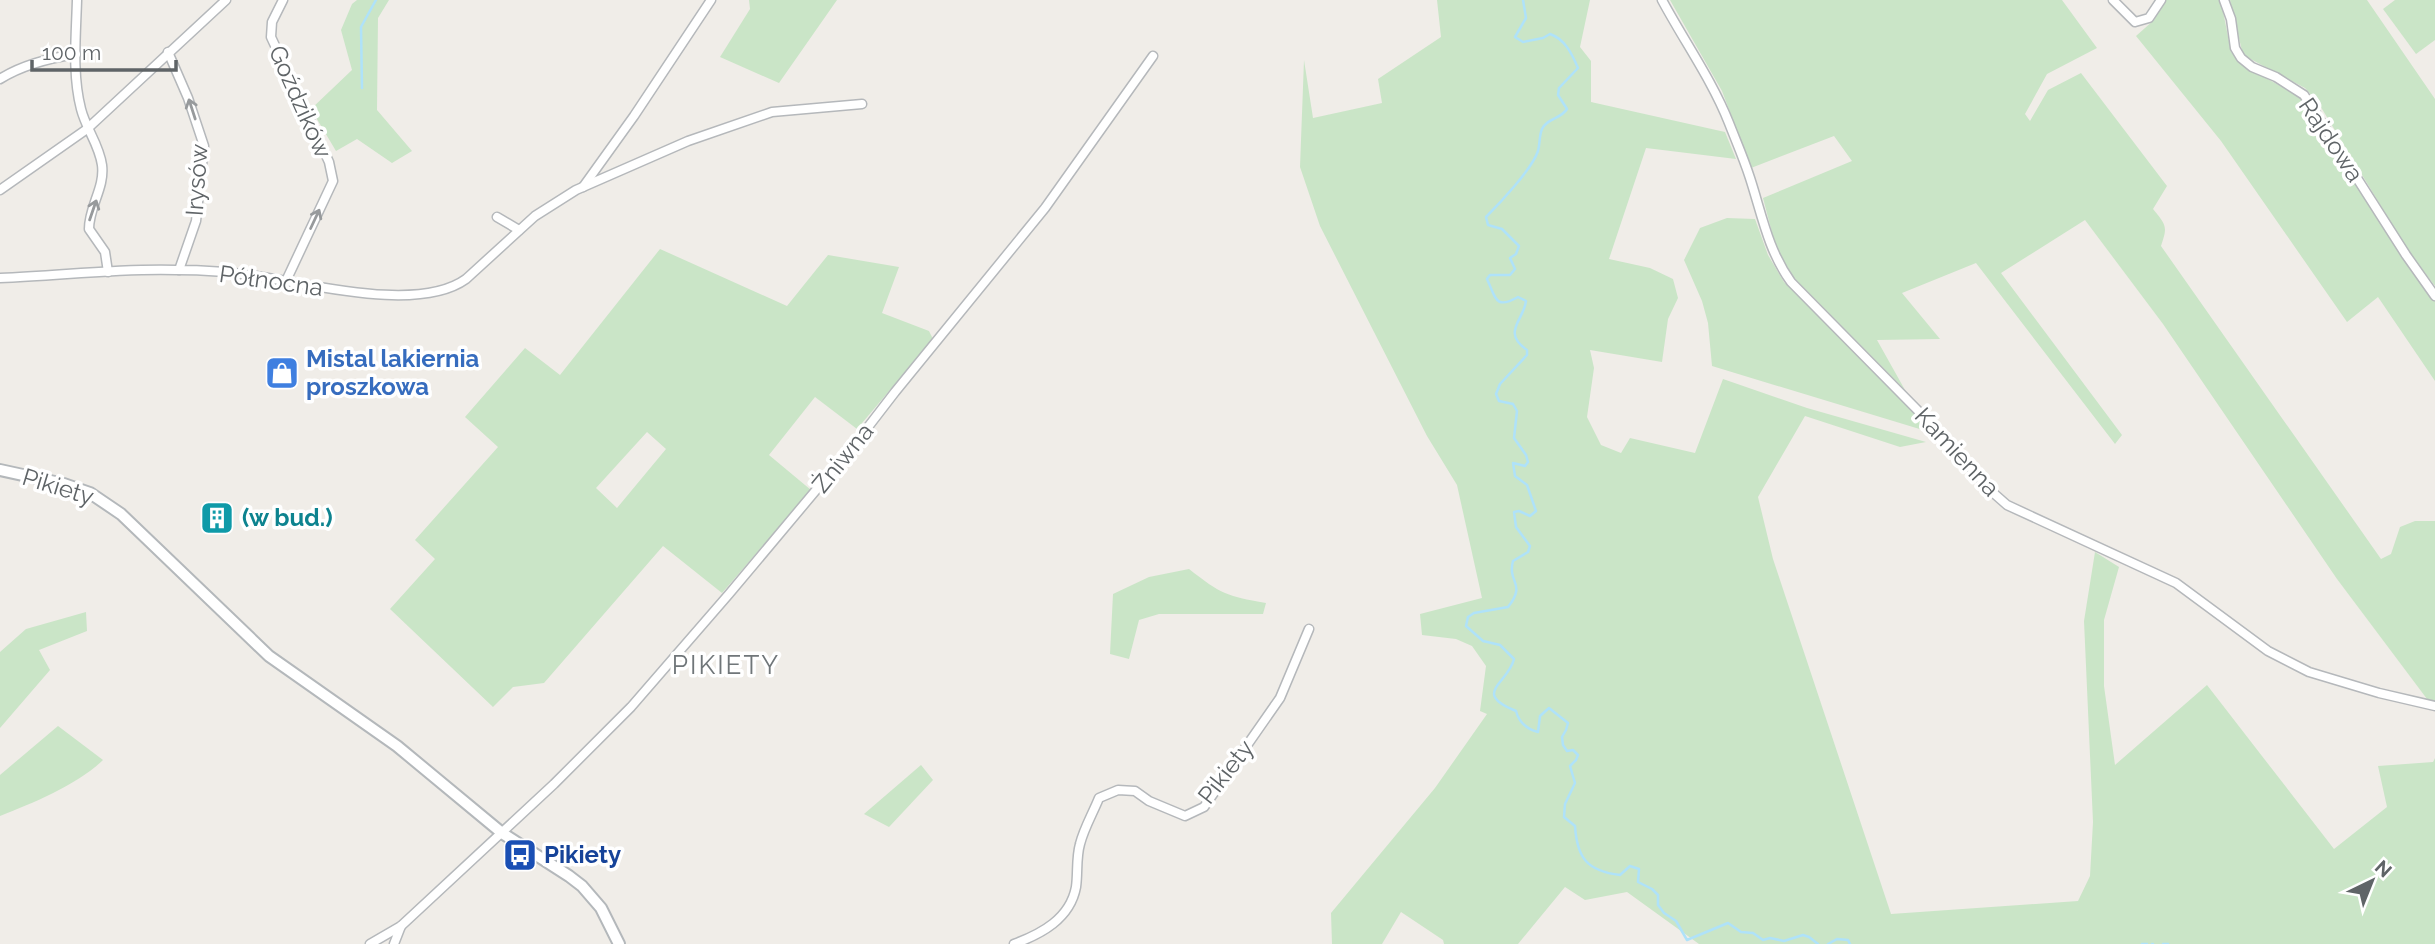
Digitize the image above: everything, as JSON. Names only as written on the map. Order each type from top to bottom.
[{"type":"street","points":[[77,0],[77,89],[87,129],[99,147],[102,176],[89,229],[105,251],[108,272]]},
{"type":"street","points":[[0,190],[87,129],[226,0]]},
{"type":"street","name":"Goździków","points":[[283,0],[272,22],[271,37],[329,162],[333,181],[286,281]]},
{"type":"street","points":[[583,187],[711,0]]},
{"type":"street","name":"Kamienna","points":[[1662,0],[1708,78],[1728,120],[1779,267],[1948,441],[1990,490],[2007,505],[2034,519],[2176,583],[2259,645],[2309,672],[2435,706]]},
{"type":"street","points":[[2113,0],[2135,22],[2149,18],[2161,0]]},
{"type":"street","name":"Rajdowa","points":[[2224,0],[2231,19],[2235,48],[2241,58],[2252,67],[2276,77],[2304,95],[2435,296]]},
{"type":"street","name":"Irysów","points":[[168,52],[188,98],[204,146],[196,221],[179,270]]},
{"type":"street","points":[[0,79],[12,71],[56,57],[76,54]]},
{"type":"street","name":"Żniwna","points":[[401,926],[502,833],[631,706],[799,512],[1045,208],[1153,56]]},
{"type":"street","name":"Północna","points":[[0,278],[179,270],[254,275],[346,292],[398,296],[455,287],[519,230],[550,206],[583,187],[688,141],[772,112],[862,104]]},
{"type":"street","points":[[497,217],[519,230]]},
{"type":"street","name":"Pikiety","points":[[0,470],[64,484],[90,493],[121,513],[269,656],[397,746],[502,833],[582,886],[601,908],[619,944]]},
{"type":"street","name":"Pikiety","points":[[1014,944],[1044,931],[1060,918],[1070,903],[1076,888],[1080,844],[1099,798],[1118,790],[1135,791],[1149,801],[1185,816],[1204,807],[1280,698],[1309,629]]},
{"type":"street","points":[[370,944],[401,926]]},
{"type":"street","points":[[394,944],[401,926]]},
{"type":"green space","points":[[357,0],[389,0],[378,18],[377,110],[412,151],[392,163],[357,139],[336,151],[311,109],[352,70],[341,30],[352,4]]},
{"type":"green space","points":[[749,0],[837,0],[779,83],[720,57],[750,9]]},
{"type":"green space","points":[[1437,0],[1590,0],[1580,47],[1591,61],[1591,102],[1725,132],[1736,159],[1646,148],[1609,259],[1650,268],[1673,279],[1678,298],[1668,319],[1662,362],[1590,350],[1594,368],[1587,417],[1601,445],[1621,453],[1630,438],[1695,453],[1723,379],[1807,408],[1926,442],[1900,447],[1805,416],[1758,497],[1773,559],[1891,914],[2078,901],[2090,876],[2093,822],[2084,621],[2095,552],[2119,567],[2104,620],[2104,686],[2115,765],[2207,685],[2334,849],[2387,807],[2378,766],[2433,762],[2435,758],[2435,944],[1699,944],[1627,892],[1585,900],[1565,887],[1518,944],[1444,944],[1443,940],[1401,912],[1382,944],[1332,944],[1331,913],[1435,788],[1487,714],[1480,711],[1486,666],[1472,646],[1456,639],[1422,635],[1420,614],[1482,598],[1457,485],[1427,436],[1320,226],[1300,167],[1304,60],[1313,118],[1382,103],[1378,79],[1441,37]]},
{"type":"green space","points":[[1670,0],[2062,0],[2097,48],[2047,74],[2025,114],[2030,121],[2048,90],[2081,73],[2167,186],[2153,209],[2164,226],[2165,234],[2161,246],[2381,559],[2391,554],[2400,527],[2415,521],[2435,521],[2435,701],[2427,699],[2337,579],[2163,324],[2085,220],[2001,273],[2122,435],[2115,444],[1976,263],[1902,293],[1940,339],[1877,340],[1905,390],[1794,278],[1776,248],[1763,198],[1852,161],[1834,136],[1751,168],[1722,91]]},
{"type":"green space","points":[[2165,0],[2219,0],[2231,52],[2244,66],[2300,97],[2311,110],[2406,263],[2435,301],[2435,381],[2378,297],[2347,322],[2221,141],[2136,36],[2154,20]]},
{"type":"green space","points":[[2230,0],[2367,0],[2435,99],[2435,286],[2410,254],[2319,104],[2305,88],[2243,55]]},
{"type":"green space","points":[[2395,0],[2435,0],[2435,40],[2416,54],[2383,9]]},
{"type":"green space","points":[[1727,218],[1755,219],[1768,255],[1784,282],[1936,434],[1712,366],[1708,323],[1702,301],[1684,260],[1700,228]]},
{"type":"green space","points":[[660,249],[787,306],[828,255],[899,267],[882,313],[929,331],[933,339],[857,429],[815,397],[769,455],[811,490],[722,593],[663,546],[544,683],[513,687],[493,707],[390,609],[435,559],[415,540],[498,447],[465,417],[525,348],[560,375]],"holes":[[[647,432],[666,449],[617,508],[596,488]]]},
{"type":"green space","points":[[1189,569],[1224,593],[1266,603],[1263,614],[1159,614],[1139,620],[1129,659],[1110,654],[1113,594],[1149,577]]},
{"type":"green space","points":[[86,612],[87,631],[39,650],[50,670],[0,728],[0,652],[26,629]]},
{"type":"green space","points":[[58,726],[103,760],[68,785],[0,816],[0,775]]},
{"type":"green space","points":[[921,765],[933,780],[889,827],[864,814]]},
{"type":"waterway","points":[[362,88],[361,27],[376,0]]},
{"type":"waterway","points":[[1523,0],[1526,18],[1515,37],[1523,42],[1550,34],[1555,36],[1567,48],[1578,68],[1559,88],[1558,95],[1567,109],[1544,125],[1535,158],[1515,186],[1486,217],[1488,225],[1502,229],[1519,246],[1516,254],[1510,258],[1515,269],[1510,275],[1490,275],[1487,279],[1500,302],[1518,297],[1526,301],[1515,332],[1519,344],[1527,350],[1527,355],[1500,384],[1496,394],[1499,401],[1513,404],[1517,411],[1514,438],[1528,462],[1525,466],[1513,463],[1515,476],[1527,485],[1536,511],[1530,516],[1519,511],[1514,512],[1516,527],[1530,546],[1528,552],[1513,561],[1512,574],[1516,588],[1513,599],[1508,607],[1474,613],[1468,617],[1466,626],[1483,641],[1500,645],[1514,659],[1511,668],[1496,688],[1496,699],[1516,711],[1521,722],[1534,731],[1538,732],[1540,716],[1549,708],[1568,723],[1562,737],[1563,745],[1567,751],[1573,750],[1578,755],[1570,766],[1575,783],[1565,804],[1564,817],[1575,826],[1578,847],[1586,861],[1599,870],[1620,875],[1630,866],[1639,869],[1638,882],[1658,895],[1658,905],[1676,921],[1687,940],[1728,923],[1741,932],[1753,933],[1763,940],[1770,938],[1784,941],[1803,935],[1818,944]]},
{"type":"waterway","points":[[1828,944],[1837,939],[1848,940],[1850,944]]},
{"type":"waterway","points":[[2142,944],[2147,944]]},
{"type":"waterway","points":[[2163,944],[2168,944]]},
{"type":"place","name":"Mistal lakiernia proszkowa","points":[[282,373]]},
{"type":"place","name":"(w bud.)","points":[[217,518]]},
{"type":"place","name":"Pikiety","points":[[520,855]]},
{"type":"district","name":"PIKIETY","points":[[726,665]]}]
